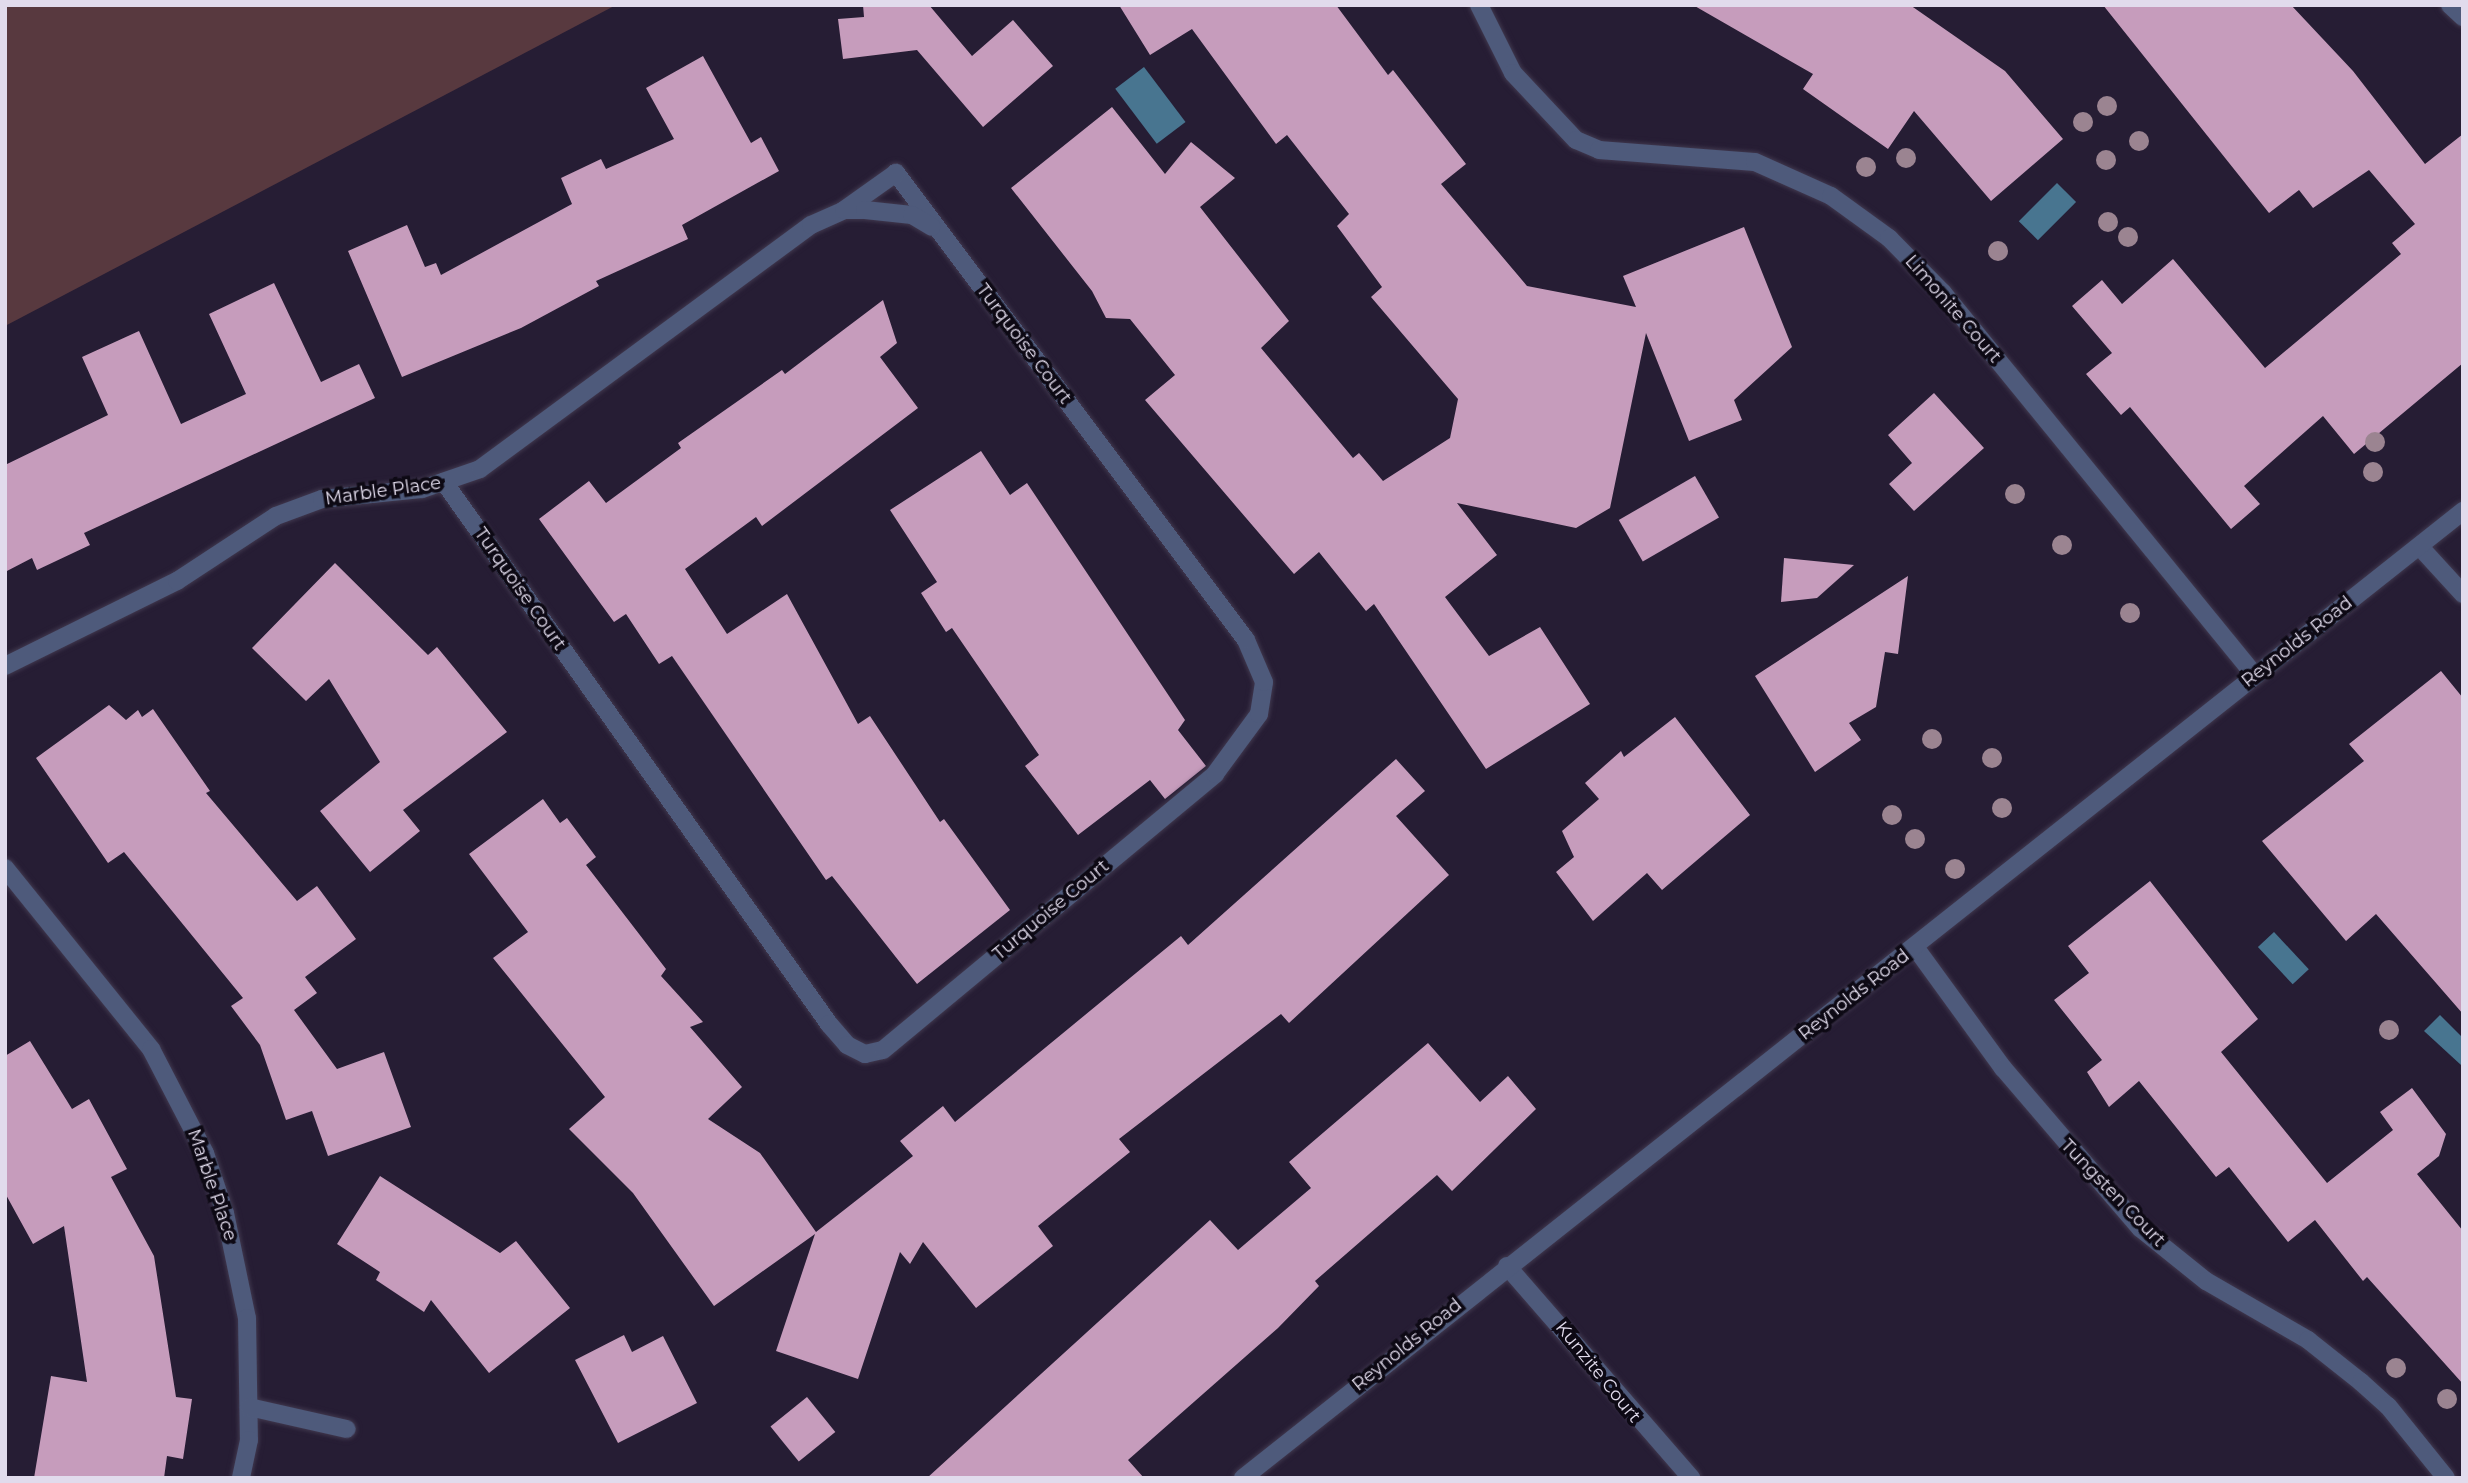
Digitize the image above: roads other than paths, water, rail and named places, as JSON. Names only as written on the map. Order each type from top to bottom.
[{"type":"street","name":"Limonite Court","points":[[1479,5],[1513,73],[1576,140],[1599,150],[1755,162],[1831,196],[1889,238],[1944,293],[2255,675]]},
{"type":"street","points":[[2449,5],[2463,17]]},
{"type":"street","name":"Marble Place","points":[[5,666],[166,586],[276,516],[322,499],[444,482],[480,469],[811,225],[845,210],[896,173]]},
{"type":"street","name":"Turquoise Court","points":[[444,482],[829,1024],[847,1045],[865,1054],[883,1050],[1215,774],[1259,714],[1264,682],[1246,640],[896,173]]},
{"type":"street","name":"Marble Place","points":[[845,210],[912,215],[941,232]]},
{"type":"street","name":"Reynolds Road","points":[[1243,1478],[1507,1266],[1915,947],[2463,511]]},
{"type":"street","points":[[2420,547],[2463,594]]},
{"type":"street","name":"Marble Place","points":[[5,868],[151,1049],[205,1153],[239,1273],[250,1358],[249,1407],[241,1478]]},
{"type":"street","name":"Tungsten Court","points":[[1915,947],[2003,1068],[2140,1228],[2206,1282],[2308,1340],[2361,1382],[2388,1406],[2446,1478]]},
{"type":"street","name":"Kunzite Court","points":[[1507,1266],[1690,1478]]},
{"type":"street","points":[[249,1407],[347,1429]]},
{"type":"water","points":[[1144,67],[1186,122],[1157,144],[1115,89]]},
{"type":"water","points":[[2057,183],[2076,202],[2038,240],[2019,221]]},
{"type":"water","points":[[2274,932],[2309,969],[2293,984],[2258,947]]},
{"type":"water","points":[[2440,1015],[2463,1038],[2461,1065],[2424,1031]]}]
